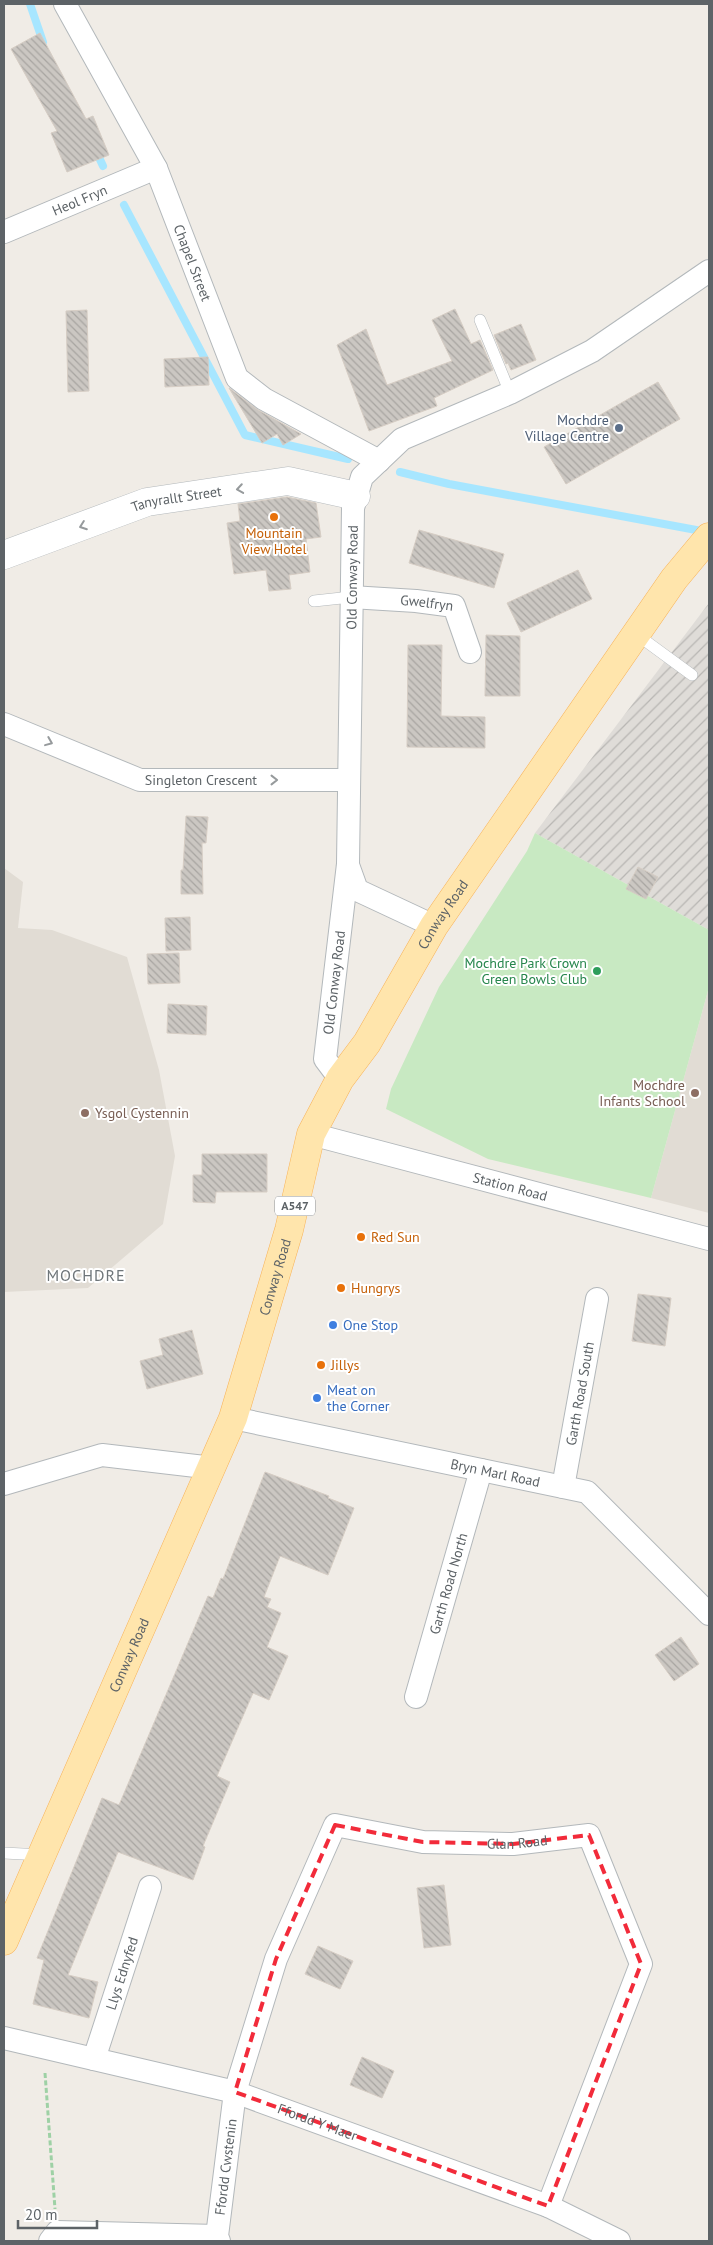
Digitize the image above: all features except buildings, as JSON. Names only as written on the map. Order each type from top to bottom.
[{"type":"main road","name":"Conway Road","points":[[4,1941],[233,1418],[289,1230],[311,1134],[340,1079],[367,1043],[434,926],[674,579],[709,537]]},
{"type":"street","name":"Chapel Street","points":[[65,4],[156,168],[237,378],[264,399],[379,461]]},
{"type":"street","name":"Heol Fryn","points":[[4,232],[156,168]]},
{"type":"street","name":"Old Conway Road","points":[[340,1079],[325,1059],[348,864],[353,508],[362,476],[402,439],[510,392],[592,351],[709,271]]},
{"type":"street","name":"Tanyrallt Street","points":[[4,555],[148,502],[288,481],[356,496]]},
{"type":"street","name":"Gwelfryn","points":[[351,598],[416,601],[454,606],[470,652]]},
{"type":"street","name":"Singleton Crescent","points":[[4,724],[140,780],[349,780]]},
{"type":"street","points":[[348,864],[357,890],[434,926]]},
{"type":"street","name":"Station Road","points":[[311,1134],[709,1239]]},
{"type":"street","name":"Garth Road South","points":[[563,1487],[597,1299]]},
{"type":"street","name":"Bryn Marl Road","points":[[233,1418],[587,1492],[709,1614]]},
{"type":"street","points":[[4,1484],[102,1455],[212,1468]]},
{"type":"street","name":"Garth Road North","points":[[416,1697],[481,1470]]},
{"type":"street","name":"Glan Road","points":[[236,2092],[276,1959],[335,1825],[423,1842],[513,1844],[589,1835],[641,1964],[548,2206]]},
{"type":"street","name":"Llys Ednyfed","points":[[94,2059],[150,1887]]},
{"type":"street","name":"Ffordd Y Maer","points":[[4,2038],[236,2092],[548,2206],[620,2241]]},
{"type":"street","name":"Ffordd Cwstenin","points":[[218,2239],[236,2092]]},
{"type":"street","points":[[53,2236],[218,2239]]},
{"type":"lane","points":[[480,320],[510,392]]},
{"type":"lane","points":[[314,601],[351,598]]},
{"type":"lane","points":[[636,634],[692,675]]},
{"type":"lane","points":[[4,1853],[42,1855]]},
{"type":"path","points":[[43,2047],[53,2236]]},
{"type":"highlighted area","points":[[335,1825],[423,1842],[513,1844],[589,1835],[641,1964],[548,2206],[235,2092],[276,1959]]},
{"type":"shaded area","points":[[709,603],[709,930],[535,833]]},
{"type":"shaded area","name":"Ysgol Cystennin","points":[[4,868],[23,882],[18,928],[52,930],[127,957],[159,1070],[175,1156],[163,1224],[88,1288],[4,1292]]},
{"type":"shaded area","name":"Mochdre Infants School","points":[[709,987],[709,1213],[651,1198]]},
{"type":"green space","points":[[535,833],[709,930],[709,987],[651,1198],[488,1159],[386,1109],[391,1089],[439,987],[527,851]]},
{"type":"waterway","points":[[30,4],[43,42]]},
{"type":"waterway","points":[[96,151],[103,166]]},
{"type":"waterway","points":[[124,205],[245,435],[348,459]]},
{"type":"waterway","points":[[400,472],[449,484],[707,532]]},
{"type":"place","name":"Mochdre Village Centre","points":[[619,428]]},
{"type":"place","name":"Mountain View Hotel","points":[[274,517]]},
{"type":"place","name":"Mochdre Park Crown Green Bowls Club","points":[[597,971]]},
{"type":"place","name":"Mochdre Infants School","points":[[695,1093]]},
{"type":"place","name":"Ysgol Cystennin","points":[[85,1113]]},
{"type":"place","name":"Red Sun","points":[[361,1237]]},
{"type":"place","name":"Hungrys","points":[[341,1288]]},
{"type":"place","name":"One Stop","points":[[333,1325]]},
{"type":"place","name":"Jillys","points":[[321,1365]]},
{"type":"place","name":"Meat on the Corner","points":[[317,1398]]},
{"type":"district","name":"MOCHDRE","points":[[86,1275]]}]
